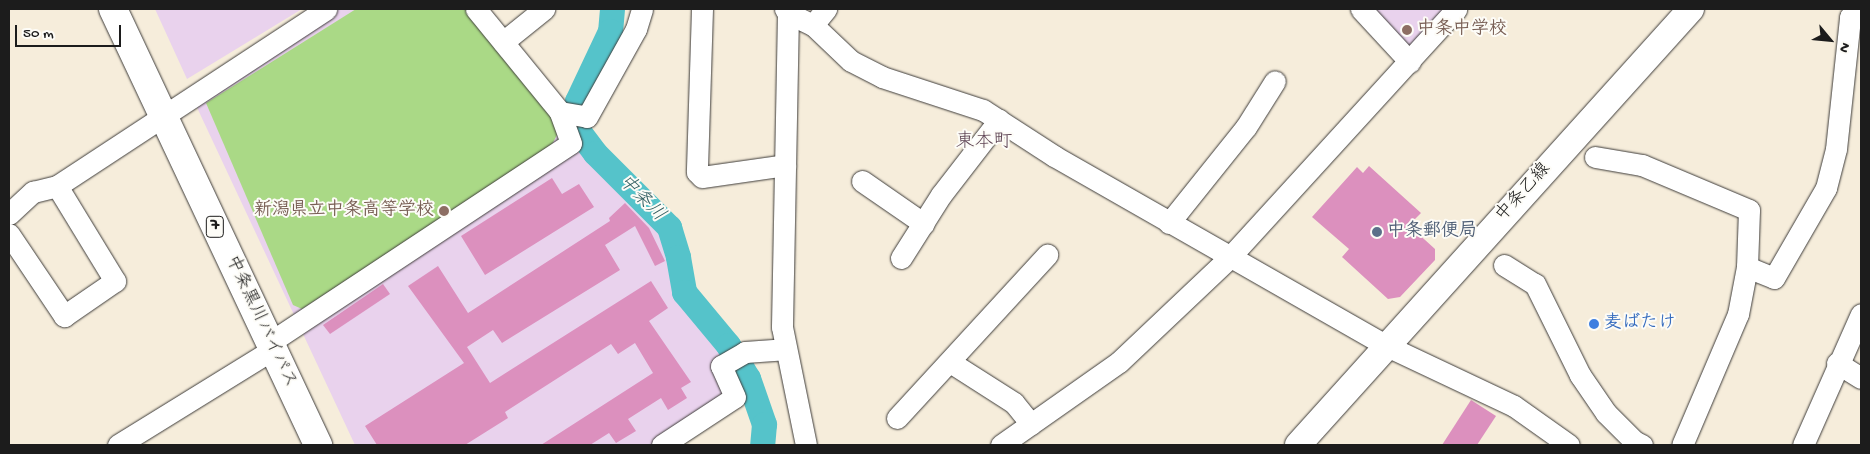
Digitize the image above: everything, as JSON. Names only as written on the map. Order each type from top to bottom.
[{"type":"highway","name":"中条黒川バイパス","points":[[113,9],[270,347],[318,445]]},
{"type":"main road","name":"中条乙線","points":[[1298,445],[1691,9]]},
{"type":"street","points":[[9,214],[33,192],[57,186],[163,114],[326,9]]},
{"type":"street","points":[[118,445],[270,347],[571,143],[560,112],[476,9]]},
{"type":"street","points":[[503,42],[544,9]]},
{"type":"street","points":[[560,112],[586,117],[636,29],[642,9]]},
{"type":"street","points":[[702,9],[697,172],[702,177],[785,165]]},
{"type":"street","points":[[813,25],[826,9]]},
{"type":"street","points":[[1361,9],[1410,62]]},
{"type":"street","points":[[1001,445],[1119,362],[1229,258],[1410,62],[1456,9]]},
{"type":"street","points":[[1747,267],[1774,278],[1826,188],[1836,150],[1850,17],[1860,9]]},
{"type":"street","points":[[806,445],[784,350],[787,11],[813,25],[851,61],[882,76],[983,110],[1229,258],[1387,346],[1514,406],[1569,445]]},
{"type":"street","points":[[1169,223],[1246,127],[1275,81]]},
{"type":"street","points":[[901,258],[941,195],[998,120]]},
{"type":"street","points":[[1595,156],[1642,165],[1749,210],[1747,267],[1738,314],[1682,445]]},
{"type":"street","points":[[862,181],[924,224]]},
{"type":"street","points":[[9,234],[64,316],[116,281],[57,186]]},
{"type":"street","points":[[897,418],[1047,255]]},
{"type":"street","points":[[1504,265],[1535,284],[1580,374],[1606,413],[1634,441],[1642,445]]},
{"type":"street","points":[[1803,445],[1837,363],[1861,314]]},
{"type":"street","points":[[662,445],[735,397],[721,366],[746,352],[784,350]]},
{"type":"street","points":[[950,362],[1014,403],[1032,424]]},
{"type":"street","points":[[1837,363],[1861,378]]},
{"type":"shaded area","points":[[155,9],[302,9],[187,79]]},
{"type":"shaded area","name":"新潟県立中条高等学校","points":[[334,9],[480,9],[581,146],[664,231],[682,303],[706,328],[740,391],[652,445],[355,445],[193,99]]},
{"type":"shaded area","name":"中条中学校","points":[[1368,9],[1446,9],[1408,52]]},
{"type":"green space","points":[[356,9],[467,9],[554,115],[557,135],[549,150],[302,309],[293,305],[206,103]]},
{"type":"building","points":[[1369,166],[1421,213],[1414,220],[1419,224],[1414,230],[1435,249],[1435,260],[1400,297],[1388,299],[1342,257],[1349,249],[1312,217],[1357,167],[1363,173]]},
{"type":"building","points":[[552,178],[562,194],[579,184],[594,207],[485,275],[461,236]]},
{"type":"building","points":[[625,203],[649,228],[665,261],[655,266],[635,226],[605,245],[620,270],[502,343],[493,330],[467,347],[490,383],[651,281],[668,308],[649,321],[691,382],[681,388],[687,398],[668,410],[661,398],[628,419],[636,431],[616,443],[609,433],[590,445],[541,445],[653,373],[635,343],[618,354],[611,344],[505,412],[508,418],[465,445],[377,445],[365,426],[464,363],[408,286],[438,266],[468,313],[610,221],[609,218]]},
{"type":"building","points":[[383,284],[390,294],[330,334],[323,325]]},
{"type":"building","points":[[1471,400],[1496,416],[1477,445],[1442,445]]},
{"type":"waterway","name":"中条川","points":[[612,9],[610,31],[577,101],[577,129],[595,153],[669,227],[678,257],[684,292],[728,345],[748,378],[764,424],[762,445]]},
{"type":"place","name":"中条中学校","points":[[1407,30]]},
{"type":"place","name":"新潟県立中条高等学校","points":[[444,211]]},
{"type":"place","name":"中条郵便局","points":[[1377,232]]},
{"type":"place","name":"麦ばたけ","points":[[1594,324]]},
{"type":"district","name":"東本町","points":[[984,143]]}]
